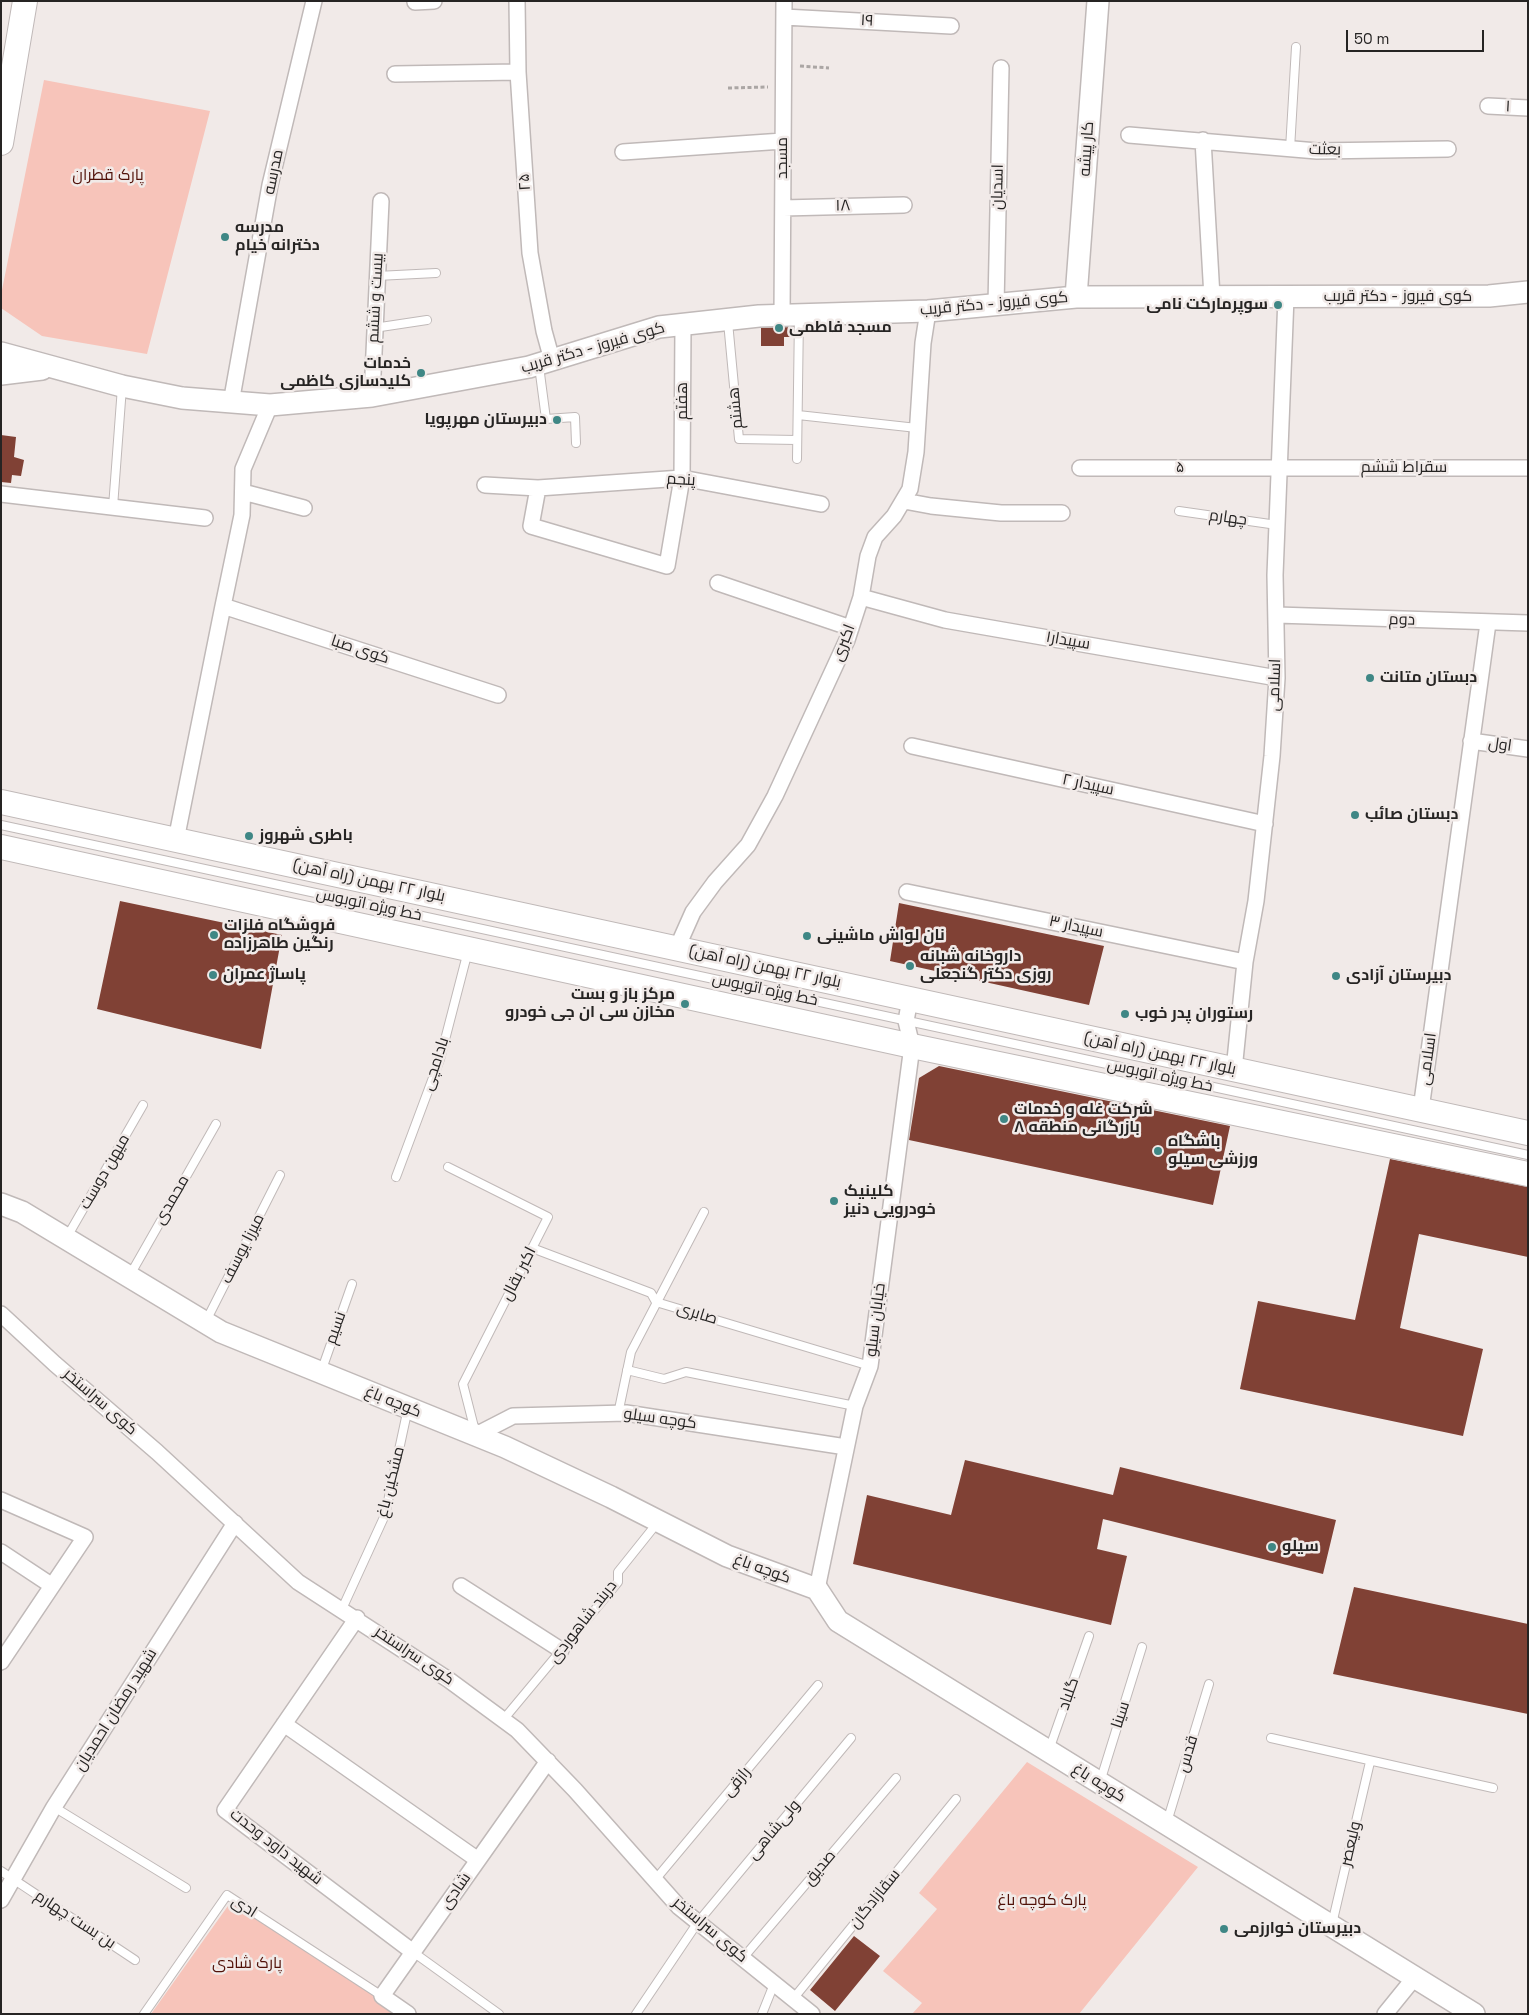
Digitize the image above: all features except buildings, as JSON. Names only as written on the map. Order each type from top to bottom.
[{"type":"main road","points":[[1,142],[25,1]]},
{"type":"main road","name":"کار پیشه","points":[[1076,296],[1098,1]]},
{"type":"main road","name":"کوی فیروز - دکتر قریب","points":[[1,354],[122,386],[182,398],[270,405],[372,396],[546,362],[659,327],[728,320],[928,311],[1076,296],[1489,296],[1528,292]]},
{"type":"main road","points":[[1,374],[53,368]]},
{"type":"main road","name":"بلوار ۲۲ بهمن (راه آهن)","points":[[1,802],[677,948],[908,1010],[1234,1070],[1528,1133]]},
{"type":"main road","points":[[1,847],[912,1046],[1528,1174]]},
{"type":"main road","name":"کوچه باغ","points":[[1,1204],[22,1212],[221,1332],[476,1435],[658,1521],[727,1556],[816,1589],[838,1621],[1474,2014]]},
{"type":"street","name":"مدرسه","points":[[231,403],[270,185],[314,1]]},
{"type":"street","points":[[415,2],[434,1]]},
{"type":"street","name":"۲۵","points":[[517,1],[518,72],[530,253],[544,331],[546,362]]},
{"type":"street","name":"مسجد","points":[[784,1],[782,208],[791,316]]},
{"type":"street","name":"۱۹","points":[[784,17],[950,26]]},
{"type":"street","name":"اسدیان","points":[[996,305],[1001,68]]},
{"type":"street","points":[[395,74],[518,72]]},
{"type":"street","name":"۱","points":[[1488,106],[1528,108]]},
{"type":"street","name":"بعثت","points":[[1129,135],[1317,151],[1448,148]]},
{"type":"street","points":[[1203,140],[1212,297]]},
{"type":"street","points":[[623,152],[783,141]]},
{"type":"street","name":"بیست و ششم","points":[[372,396],[381,200]]},
{"type":"street","name":"۱۸","points":[[782,208],[904,205]]},
{"type":"street","name":"اسلامی","points":[[1234,1070],[1245,962],[1256,901],[1272,756],[1277,678],[1275,575],[1286,297]]},
{"type":"street","name":"اکبری","points":[[677,948],[693,912],[715,882],[748,845],[775,796],[847,640],[861,597],[875,537],[894,516],[910,489],[916,452],[923,343],[928,311]]},
{"type":"street","name":"هفتم","points":[[538,488],[531,526],[667,566],[682,478],[683,325]]},
{"type":"street","points":[[176,840],[242,515],[243,469],[270,405]]},
{"type":"street","name":"۵","points":[[1080,468],[1280,468]]},
{"type":"street","name":"سقراط ششم","points":[[1280,468],[1528,468]]},
{"type":"street","name":"پنجم","points":[[485,485],[538,488],[682,478],[822,504]]},
{"type":"street","points":[[243,492],[304,508]]},
{"type":"street","points":[[1,494],[205,518]]},
{"type":"street","points":[[904,501],[931,506],[1001,513],[1062,513]]},
{"type":"street","points":[[718,583],[851,628]]},
{"type":"street","name":"سپیدار۱","points":[[861,597],[945,620],[1277,678]]},
{"type":"street","name":"کوی صبا","points":[[223,606],[498,695]]},
{"type":"street","name":"دوم","points":[[1277,615],[1528,623]]},
{"type":"street","name":"اسلامی","points":[[1421,1110],[1488,623]]},
{"type":"street","name":"اول","points":[[1471,741],[1528,749]]},
{"type":"street","name":"سپیدار ۲","points":[[912,746],[1264,824]]},
{"type":"street","name":"سپیدار ۳","points":[[907,892],[1245,962]]},
{"type":"street","points":[[908,1010],[912,1046]]},
{"type":"street","name":"خیابان سیلو","points":[[816,1589],[855,1406],[870,1366],[912,1046]]},
{"type":"street","name":"کوی سراستخر","points":[[1,1314],[235,1523],[298,1582],[449,1680],[517,1730],[679,1906],[812,2014]]},
{"type":"street","name":"کوچه سیلو","points":[[476,1435],[513,1416],[618,1414],[846,1448]]},
{"type":"street","points":[[1,1500],[85,1537],[1,1662]]},
{"type":"street","name":"شهید رمضان احمدیان","points":[[1,1900],[54,1807],[235,1523]]},
{"type":"street","points":[[1,1552],[51,1585]]},
{"type":"street","points":[[461,1586],[561,1650]]},
{"type":"street","name":"شهید داود وحدت","points":[[356,1618],[225,1810],[414,1952]]},
{"type":"street","points":[[284,1724],[478,1860]]},
{"type":"street","name":"شادی","points":[[382,1996],[548,1762]]},
{"type":"street","points":[[1385,2014],[1415,1977]]},
{"type":"street","points":[[382,1996],[408,2014]]},
{"type":"lane","points":[[1290,149],[1296,47]]},
{"type":"lane","points":[[377,276],[436,272]]},
{"type":"lane","points":[[791,316],[798,415],[797,459]]},
{"type":"lane","points":[[374,328],[427,320]]},
{"type":"lane","name":"هشتم","points":[[728,320],[739,439],[797,440]]},
{"type":"lane","points":[[546,362],[546,419],[574,417],[576,443]]},
{"type":"lane","points":[[113,507],[122,386]]},
{"type":"lane","points":[[798,415],[917,428]]},
{"type":"lane","name":"چهارم","points":[[1179,511],[1277,525]]},
{"type":"lane","name":"خط ویژه اتوبوس","points":[[1,825],[908,1010],[1528,1155]]},
{"type":"lane","name":"بادامچی","points":[[396,1177],[440,1059],[468,950]]},
{"type":"lane","name":"میهن دوست","points":[[66,1239],[143,1105]]},
{"type":"lane","name":"محمدی","points":[[129,1276],[216,1124]]},
{"type":"lane","name":"اکبر بقال","points":[[448,1167],[548,1217],[463,1384],[476,1435]]},
{"type":"lane","name":"میرزا یوسف","points":[[206,1322],[280,1175]]},
{"type":"lane","points":[[618,1414],[631,1352],[704,1212]]},
{"type":"lane","name":"صابری","points":[[532,1248],[651,1293],[656,1302],[870,1366]]},
{"type":"lane","name":"نسیم","points":[[321,1372],[352,1284]]},
{"type":"lane","points":[[627,1370],[664,1379],[686,1372],[855,1406]]},
{"type":"lane","name":"مشکین باغ","points":[[342,1609],[385,1515],[408,1408]]},
{"type":"lane","name":"دربند شاهوردی","points":[[503,1720],[618,1582],[618,1572],[658,1521]]},
{"type":"lane","name":"گلباد","points":[[1048,1752],[1089,1636]]},
{"type":"lane","name":"سینا","points":[[1099,1783],[1142,1647]]},
{"type":"lane","name":"قدس","points":[[1166,1824],[1209,1684]]},
{"type":"lane","name":"رازقی","points":[[655,1880],[818,1685]]},
{"type":"lane","name":"ولی‌شاهی","points":[[636,2014],[698,1922],[850,1738]]},
{"type":"lane","points":[[1271,1738],[1370,1762],[1493,1788]]},
{"type":"lane","name":"ولیعصر","points":[[1332,1926],[1370,1762]]},
{"type":"lane","name":"صدیق","points":[[743,1958],[896,1778]]},
{"type":"lane","name":"سقازادگان","points":[[793,1999],[956,1798]]},
{"type":"lane","points":[[54,1807],[186,1888]]},
{"type":"lane","name":"بن بست چهارم","points":[[1,1871],[136,1960]]},
{"type":"lane","name":"ادی","points":[[144,2014],[227,1895],[382,1996]]},
{"type":"lane","points":[[414,1952],[499,2014]]},
{"type":"lane","points":[[762,2014],[774,1984]]},
{"type":"path","points":[[784,65],[829,68]]},
{"type":"path","points":[[728,88],[784,87]]},
{"type":"green space","name":"پارک قطران","points":[[44,80],[210,111],[147,354],[42,336],[1,308],[1,295]]},
{"type":"green space","name":"پارک کوچه باغ","points":[[1027,1762],[1198,1867],[1079,2014],[912,2014],[922,2003],[883,1971],[937,1909],[919,1893]]},
{"type":"green space","name":"پارک شادی","points":[[235,1896],[408,2014],[151,2014]]},
{"type":"place","name":"مدرسه دخترانه خیام","points":[[225,237]]},
{"type":"place","name":"سوپرمارکت نامی","points":[[1278,305]]},
{"type":"place","name":"مسجد فاطمی","points":[[779,328]]},
{"type":"place","name":"خدمات کلیدسازی کاظمی","points":[[421,373]]},
{"type":"place","name":"دبیرستان مهرپویا","points":[[557,420]]},
{"type":"place","name":"دبستان متانت","points":[[1370,678]]},
{"type":"place","name":"دبستان صائب","points":[[1355,815]]},
{"type":"place","name":"باطری شهروز","points":[[249,836]]},
{"type":"place","name":"فروشگاه فلزات رنگین طاهرزاده","points":[[214,935]]},
{"type":"place","name":"نان لواش ماشینی","points":[[807,936]]},
{"type":"place","name":"داروخانه شبانه روزی دکتر گنجعلی","points":[[910,966]]},
{"type":"place","name":"پاساژ عمران","points":[[213,975]]},
{"type":"place","name":"دبیرستان آزادی","points":[[1336,976]]},
{"type":"place","name":"مرکز باز و بست مخازن سی ان جی خودرو","points":[[685,1004]]},
{"type":"place","name":"رستوران پدر خوب","points":[[1125,1014]]},
{"type":"place","name":"شرکت غله و خدمات بازرگانی منطقه ۸","points":[[1004,1119]]},
{"type":"place","name":"باشگاه ورزشی سیلو","points":[[1158,1151]]},
{"type":"place","name":"کلینیک خودرویی دنیز","points":[[834,1201]]},
{"type":"place","name":"سیلو","points":[[1272,1547]]},
{"type":"place","name":"دبیرستان خوارزمی","points":[[1224,1929]]}]
